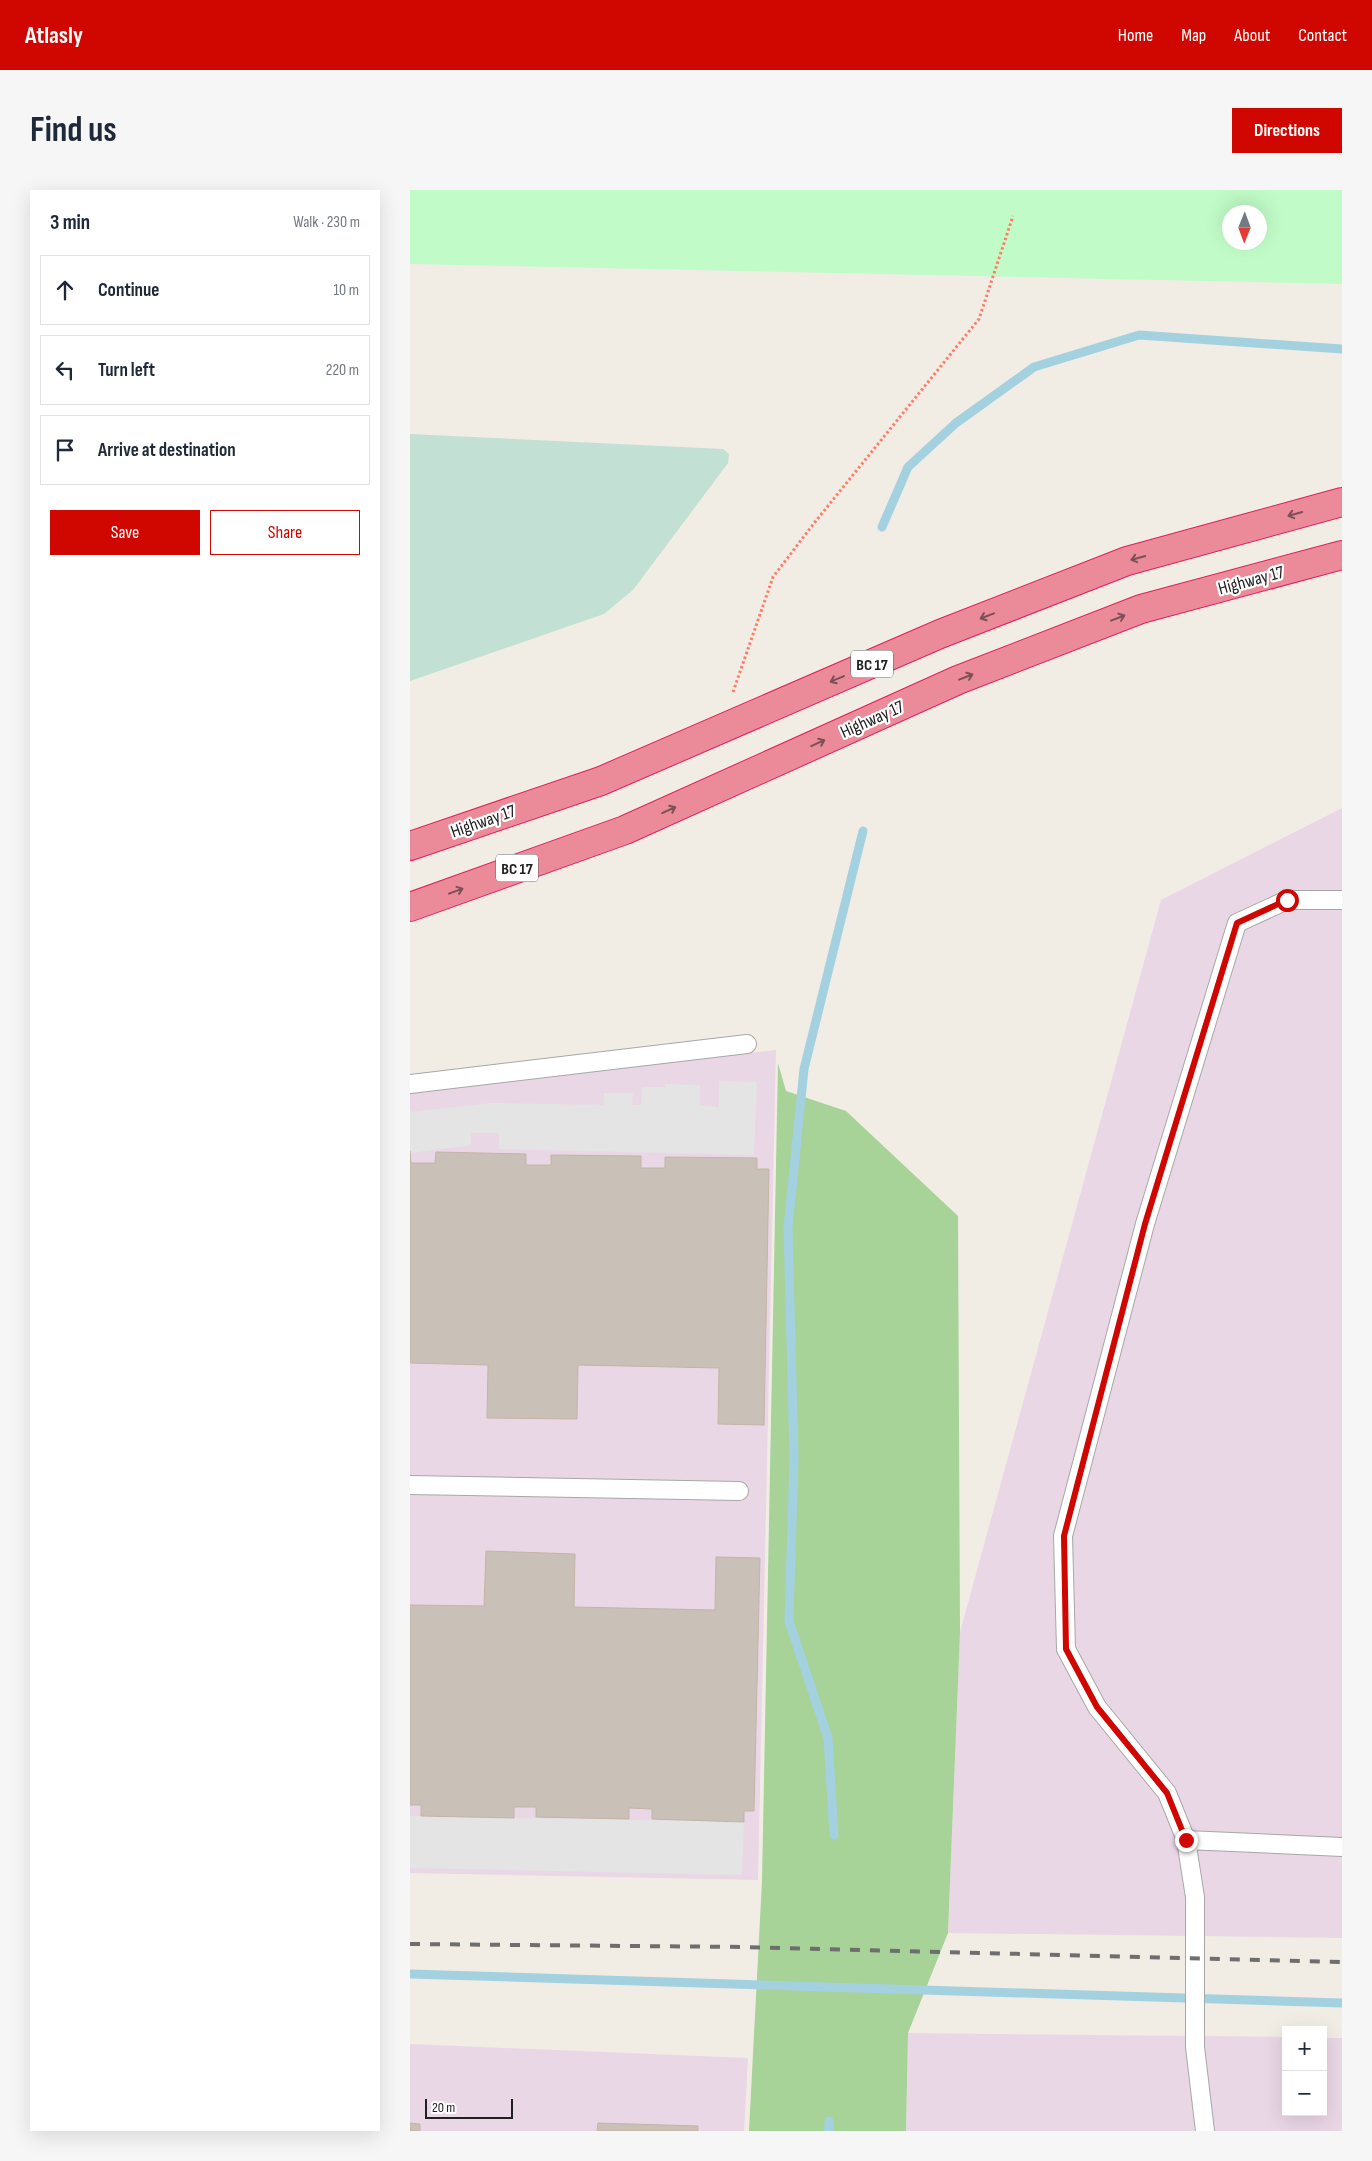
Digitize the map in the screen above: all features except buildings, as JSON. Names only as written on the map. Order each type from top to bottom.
[{"type":"highway","name":"Highway 17","points":[[410,846],[602,781],[940,634],[1127,561],[1342,502]]},
{"type":"highway","name":"Highway 17","points":[[410,907],[625,830],[958,680],[1140,609],[1342,555]]},
{"type":"lane","points":[[1205,2131],[1195,2047],[1195,1897],[1186,1840],[1167,1793],[1097,1707],[1066,1649],[1064,1536],[1145,1224],[1237,923],[1287,900],[1342,900]]},
{"type":"lane","points":[[410,1084],[747,1044]]},
{"type":"lane","points":[[410,1485],[739,1491]]},
{"type":"lane","points":[[1186,1840],[1342,1847]]},
{"type":"path","points":[[719,730],[773,577],[979,319],[1013,216]]},
{"type":"shaded area","points":[[1342,808],[1342,1938],[948,1933],[960,1632],[1161,900]]},
{"type":"shaded area","points":[[776,1050],[758,1880],[410,1873],[410,1090]]},
{"type":"shaded area","points":[[719,1081],[757,1082],[754,1155],[499,1149],[499,1133],[471,1133],[471,1145],[410,1153],[410,1112],[491,1103],[604,1105],[604,1093],[633,1093],[632,1105],[641,1105],[642,1087],[665,1087],[665,1084],[700,1085],[700,1105],[719,1107]]},
{"type":"shaded area","points":[[410,1816],[744,1822],[742,1875],[410,1868]]},
{"type":"shaded area","points":[[908,2033],[1282,2037],[1282,2116],[1327,2116],[1327,2038],[1342,2038],[1342,2131],[906,2131]]},
{"type":"shaded area","points":[[410,2044],[748,2058],[744,2131],[410,2131]]},
{"type":"green space","points":[[410,190],[1342,190],[1342,284],[410,264]]},
{"type":"green space","points":[[410,434],[723,449],[729,454],[728,463],[633,590],[604,614],[410,681]]},
{"type":"green space","points":[[778,1063],[786,1091],[846,1111],[958,1216],[960,1632],[948,1933],[908,2033],[906,2131],[749,2131],[762,1881]]},
{"type":"waterway","points":[[882,527],[908,467],[956,423],[1034,367],[1139,335],[1342,349]]},
{"type":"waterway","points":[[834,1835],[828,1738],[789,1621],[794,1458],[788,1227],[804,1069],[863,831]]},
{"type":"waterway","points":[[410,1974],[1342,2003]]},
{"type":"waterway","points":[[829,2121],[829,2131]]},
{"type":"railway","points":[[410,1944],[744,1947],[1342,1962]]},
{"type":"route","points":[[1186,1840],[1167,1793],[1097,1707],[1066,1649],[1064,1536],[1145,1224],[1237,923],[1287,900]]}]
